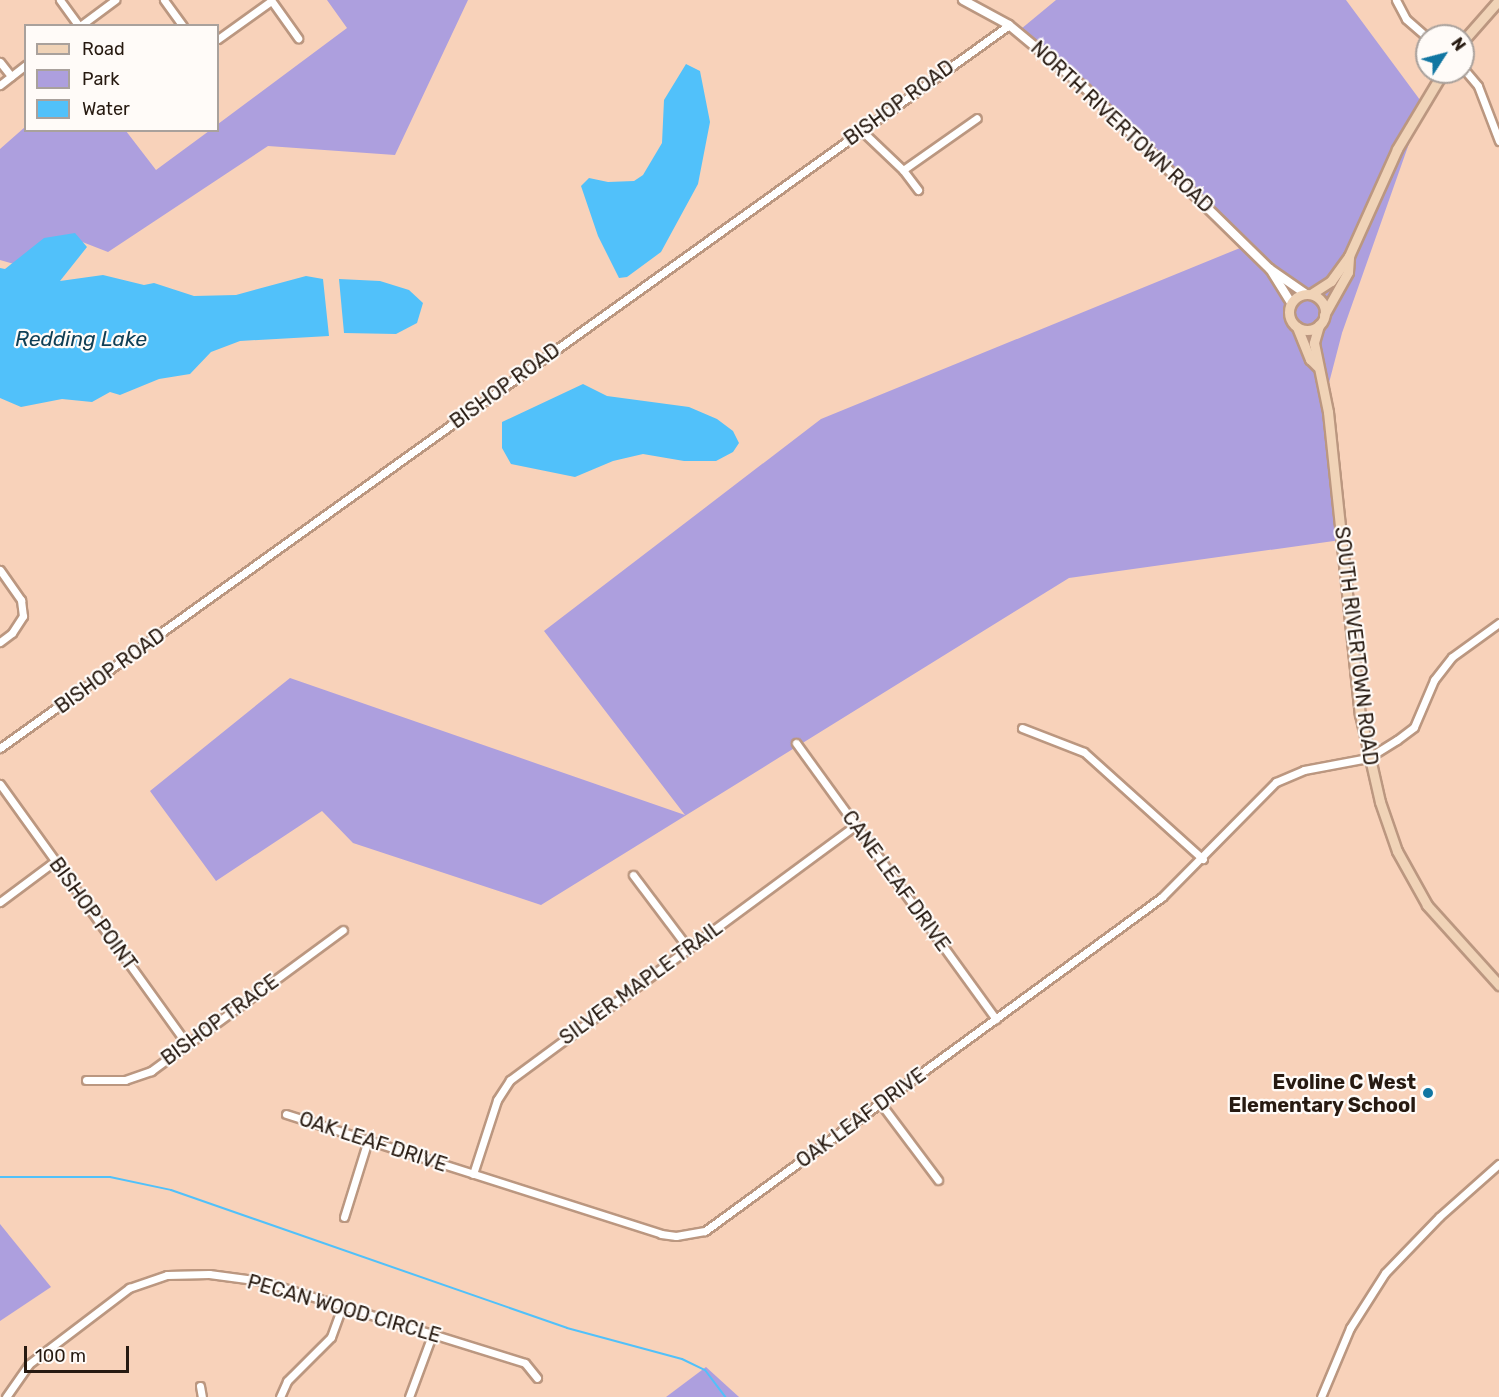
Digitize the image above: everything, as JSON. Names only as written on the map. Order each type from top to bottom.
[{"type":"main road","points":[[1475,27],[1499,0]]},
{"type":"main road","points":[[1317,366],[1310,359],[1297,327],[1290,318],[1291,302],[1331,281],[1348,256],[1397,149],[1436,84]]},
{"type":"main road","points":[[1317,366],[1314,343],[1319,325],[1348,272],[1348,256]]},
{"type":"main road","points":[[1309,294],[1320,300],[1324,315]]},
{"type":"main road","points":[[1297,327],[1308,329],[1319,325]]},
{"type":"main road","name":"SOUTH RIVERTOWN ROAD","points":[[1317,366],[1329,411],[1349,619],[1368,758],[1396,849],[1410,879],[1461,946],[1499,984]]},
{"type":"street","points":[[60,0],[78,24]]},
{"type":"street","points":[[82,24],[115,0]]},
{"type":"street","points":[[164,0],[182,24]]},
{"type":"street","points":[[219,38],[271,0],[298,38]]},
{"type":"street","name":"NORTH RIVERTOWN ROAD","points":[[963,0],[1009,25],[1086,89],[1270,269],[1309,294]]},
{"type":"street","points":[[1396,0],[1406,19],[1415,27]]},
{"type":"street","name":"BISHOP ROAD","points":[[0,748],[1009,25]]},
{"type":"street","points":[[0,62],[11,76]]},
{"type":"street","points":[[0,85],[24,66]]},
{"type":"street","points":[[1475,82],[1499,141]]},
{"type":"street","points":[[903,170],[977,118]]},
{"type":"street","points":[[861,130],[903,170],[918,190]]},
{"type":"street","name":"NORTH RIVERTOWN ROAD","points":[[1270,269],[1291,302]]},
{"type":"street","points":[[0,570],[21,600],[23,616],[12,633],[0,642]]},
{"type":"street","points":[[1368,758],[1414,727],[1434,680],[1446,665],[1496,625],[1499,633]]},
{"type":"street","points":[[1022,728],[1084,752],[1203,859]]},
{"type":"street","name":"CANE LEAF DRIVE","points":[[796,743],[996,1019]]},
{"type":"street","name":"OAK LEAF DRIVE","points":[[286,1114],[661,1234],[691,1235],[717,1224],[1162,897],[1203,859],[1276,782],[1304,771],[1368,758]]},
{"type":"street","name":"BISHOP POINT","points":[[0,784],[187,1044]]},
{"type":"street","name":"SILVER MAPLE TRAIL","points":[[473,1174],[497,1100],[510,1080],[855,826]]},
{"type":"street","points":[[0,902],[55,861]]},
{"type":"street","points":[[633,875],[688,948]]},
{"type":"street","name":"BISHOP TRACE","points":[[86,1080],[125,1080],[151,1071],[344,930]]},
{"type":"street","points":[[881,1104],[938,1180]]},
{"type":"street","points":[[344,1217],[368,1140]]},
{"type":"street","points":[[1321,1397],[1350,1328],[1385,1273],[1499,1164]]},
{"type":"street","name":"PECAN WOOD CIRCLE","points":[[6,1397],[29,1364],[129,1288],[167,1275],[209,1274],[262,1281],[525,1363],[537,1378]]},
{"type":"street","points":[[280,1397],[288,1381],[331,1337],[342,1306]]},
{"type":"street","points":[[409,1397],[432,1335]]},
{"type":"street","points":[[200,1386],[201,1397]]},
{"type":"green space","points":[[327,0],[468,0],[395,155],[268,146],[108,252],[67,236],[14,264],[0,260],[0,149],[24,128],[24,132],[127,132],[156,170],[208,132],[219,132],[219,123],[347,28]]},
{"type":"green space","points":[[1056,0],[1346,0],[1423,104],[1342,333],[1323,406],[1348,539],[1069,578],[541,905],[353,843],[322,811],[216,881],[150,791],[290,678],[685,815],[544,631],[821,419],[1240,248],[1138,134],[1021,29]]},
{"type":"green space","points":[[0,1224],[51,1287],[0,1321]]},
{"type":"green space","points":[[706,1367],[739,1397],[666,1397]]},
{"type":"water","points":[[686,64],[700,71],[710,122],[698,184],[661,252],[627,277],[619,278],[598,236],[581,186],[589,178],[608,182],[634,181],[643,175],[662,143],[664,100]]},
{"type":"water","name":"Redding Lake","points":[[75,233],[87,247],[60,281],[103,275],[144,285],[154,283],[194,296],[236,295],[306,276],[323,279],[329,336],[240,341],[211,352],[190,374],[159,379],[120,395],[110,392],[92,402],[62,399],[21,407],[0,398],[0,268],[5,269],[44,238]]},
{"type":"water","points":[[339,279],[380,281],[409,290],[423,303],[417,323],[396,334],[344,333]]},
{"type":"water","points":[[583,384],[607,396],[689,407],[717,419],[733,431],[739,443],[733,452],[716,461],[684,461],[643,454],[613,461],[575,477],[511,464],[502,448],[502,422]]},
{"type":"waterway","points":[[0,1177],[110,1177],[171,1190],[567,1328],[682,1359],[705,1370],[725,1397]]},
{"type":"place","name":"Evoline C West Elementary School","points":[[1428,1093]]}]
